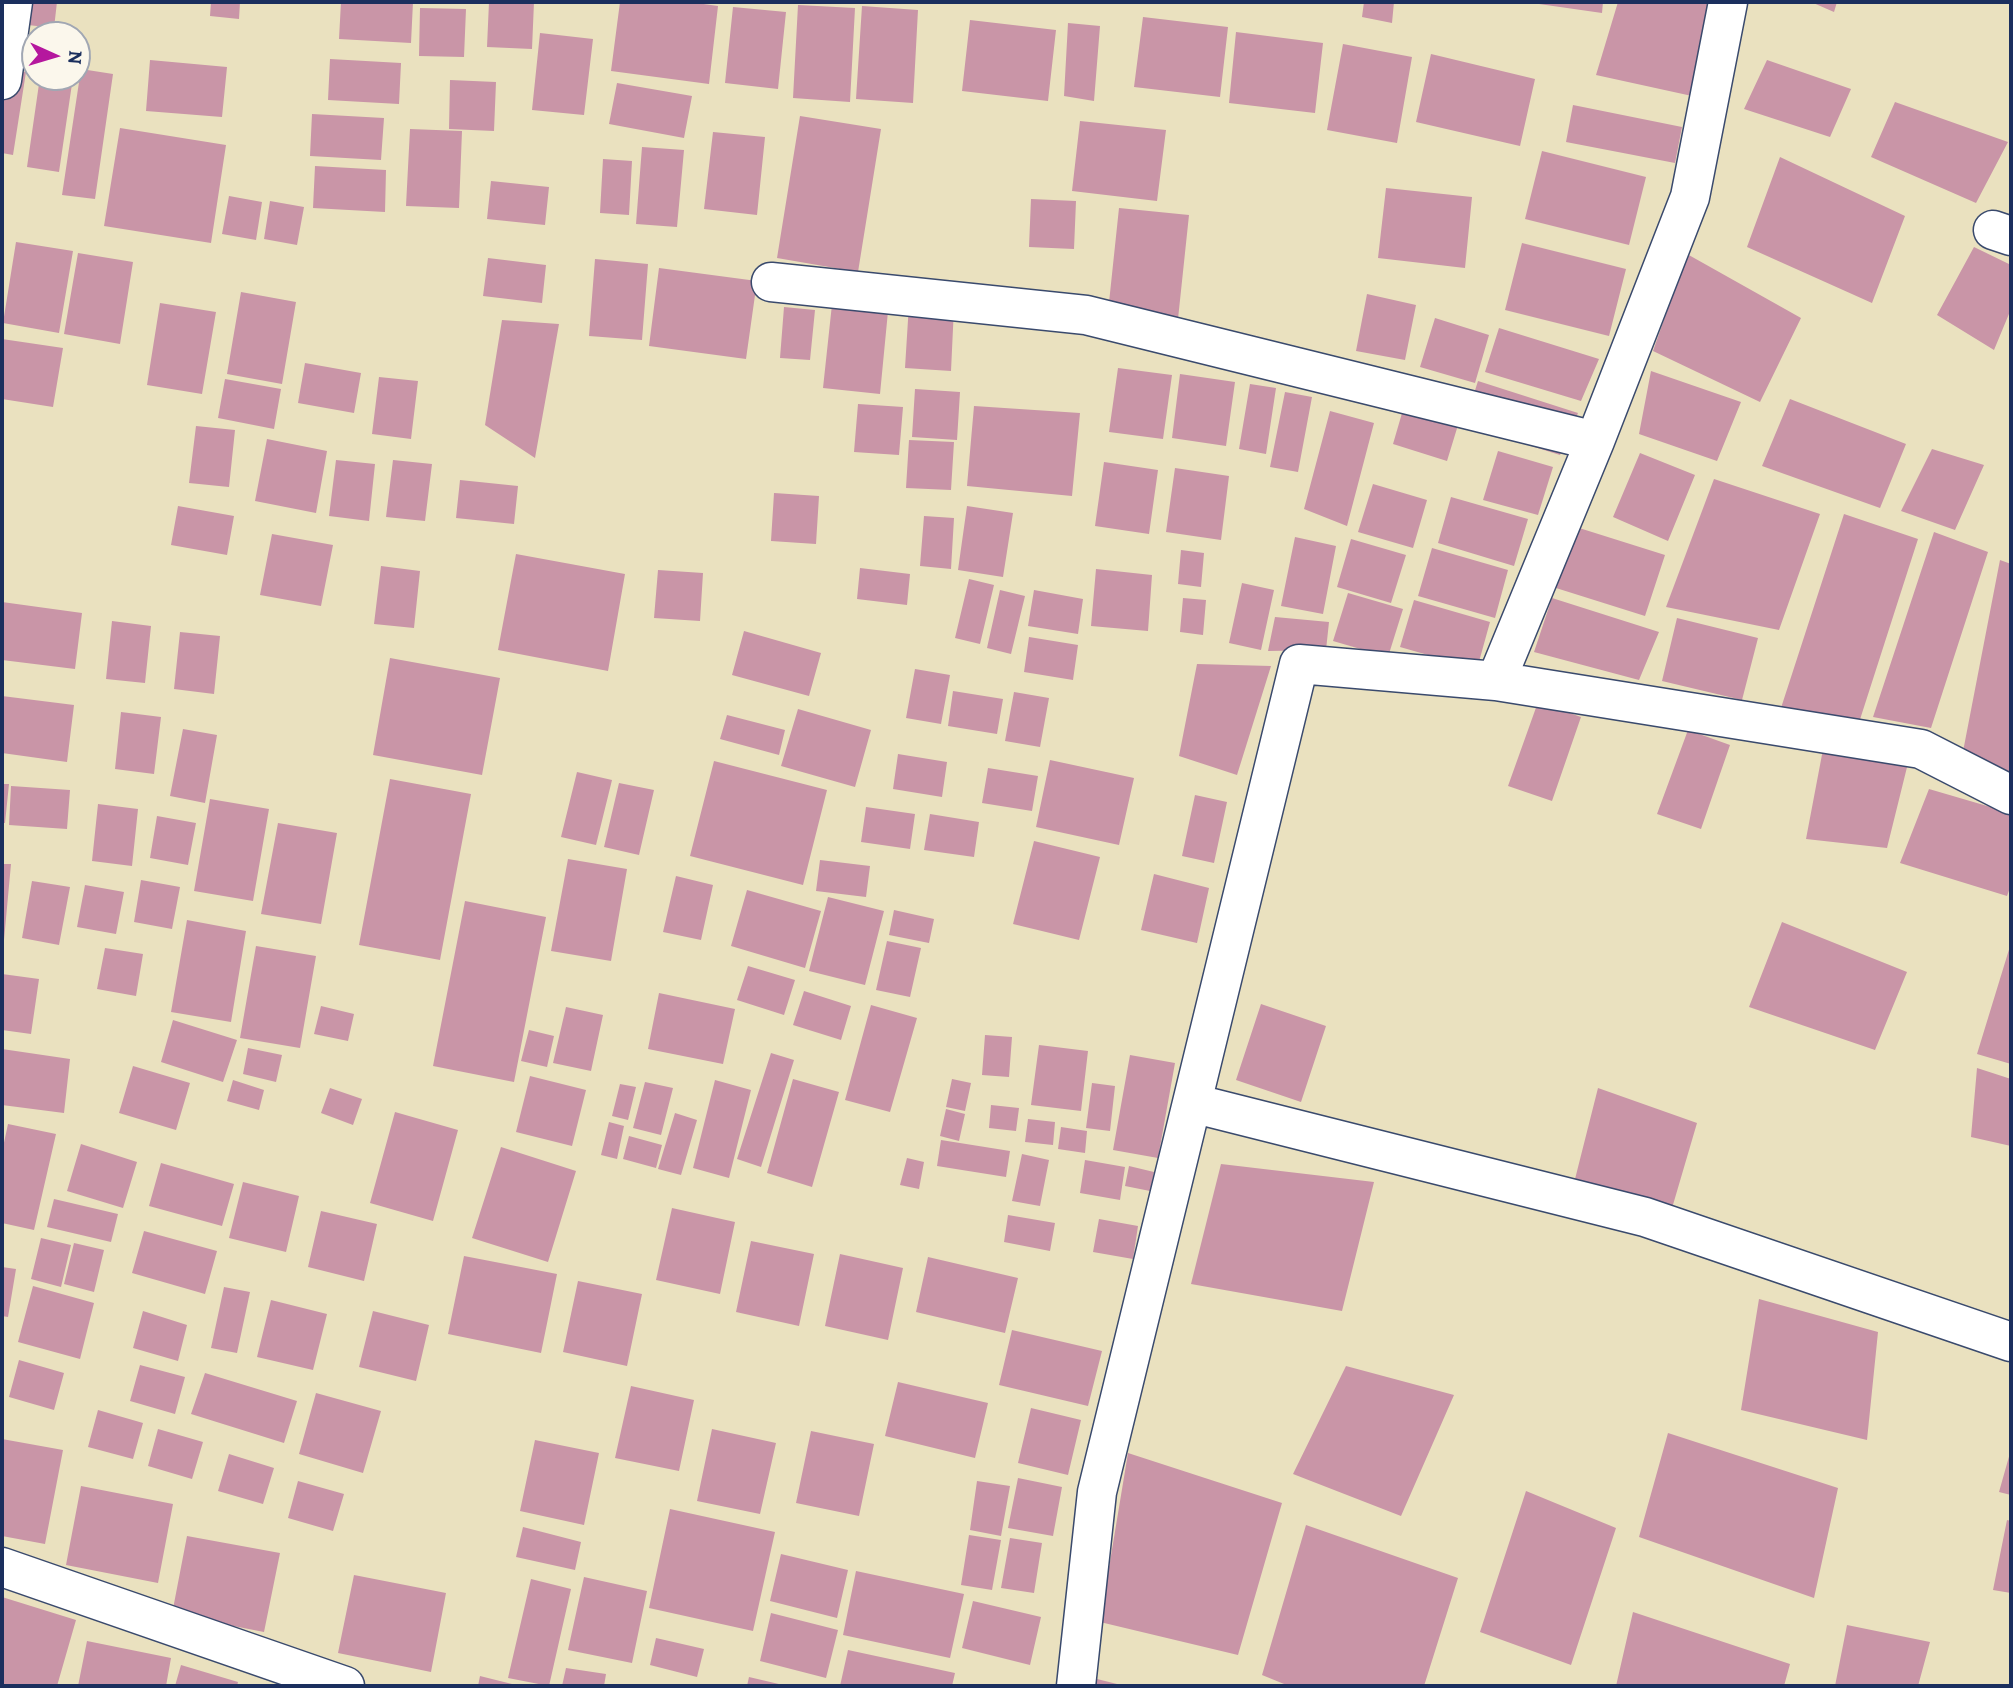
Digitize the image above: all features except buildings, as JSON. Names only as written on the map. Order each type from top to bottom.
[{"type":"street","points":[[2,78],[13,2]]},
{"type":"street","points":[[1496,681],[1595,441],[1690,197],[1728,2]]},
{"type":"street","points":[[771,282],[1086,315],[1595,441]]},
{"type":"street","points":[[1076,1686],[1097,1492],[1299,664],[1496,681],[1922,749],[2011,795]]},
{"type":"street","points":[[1192,1103],[1645,1217],[2011,1342]]},
{"type":"street","points":[[2,1567],[345,1686]]}]
